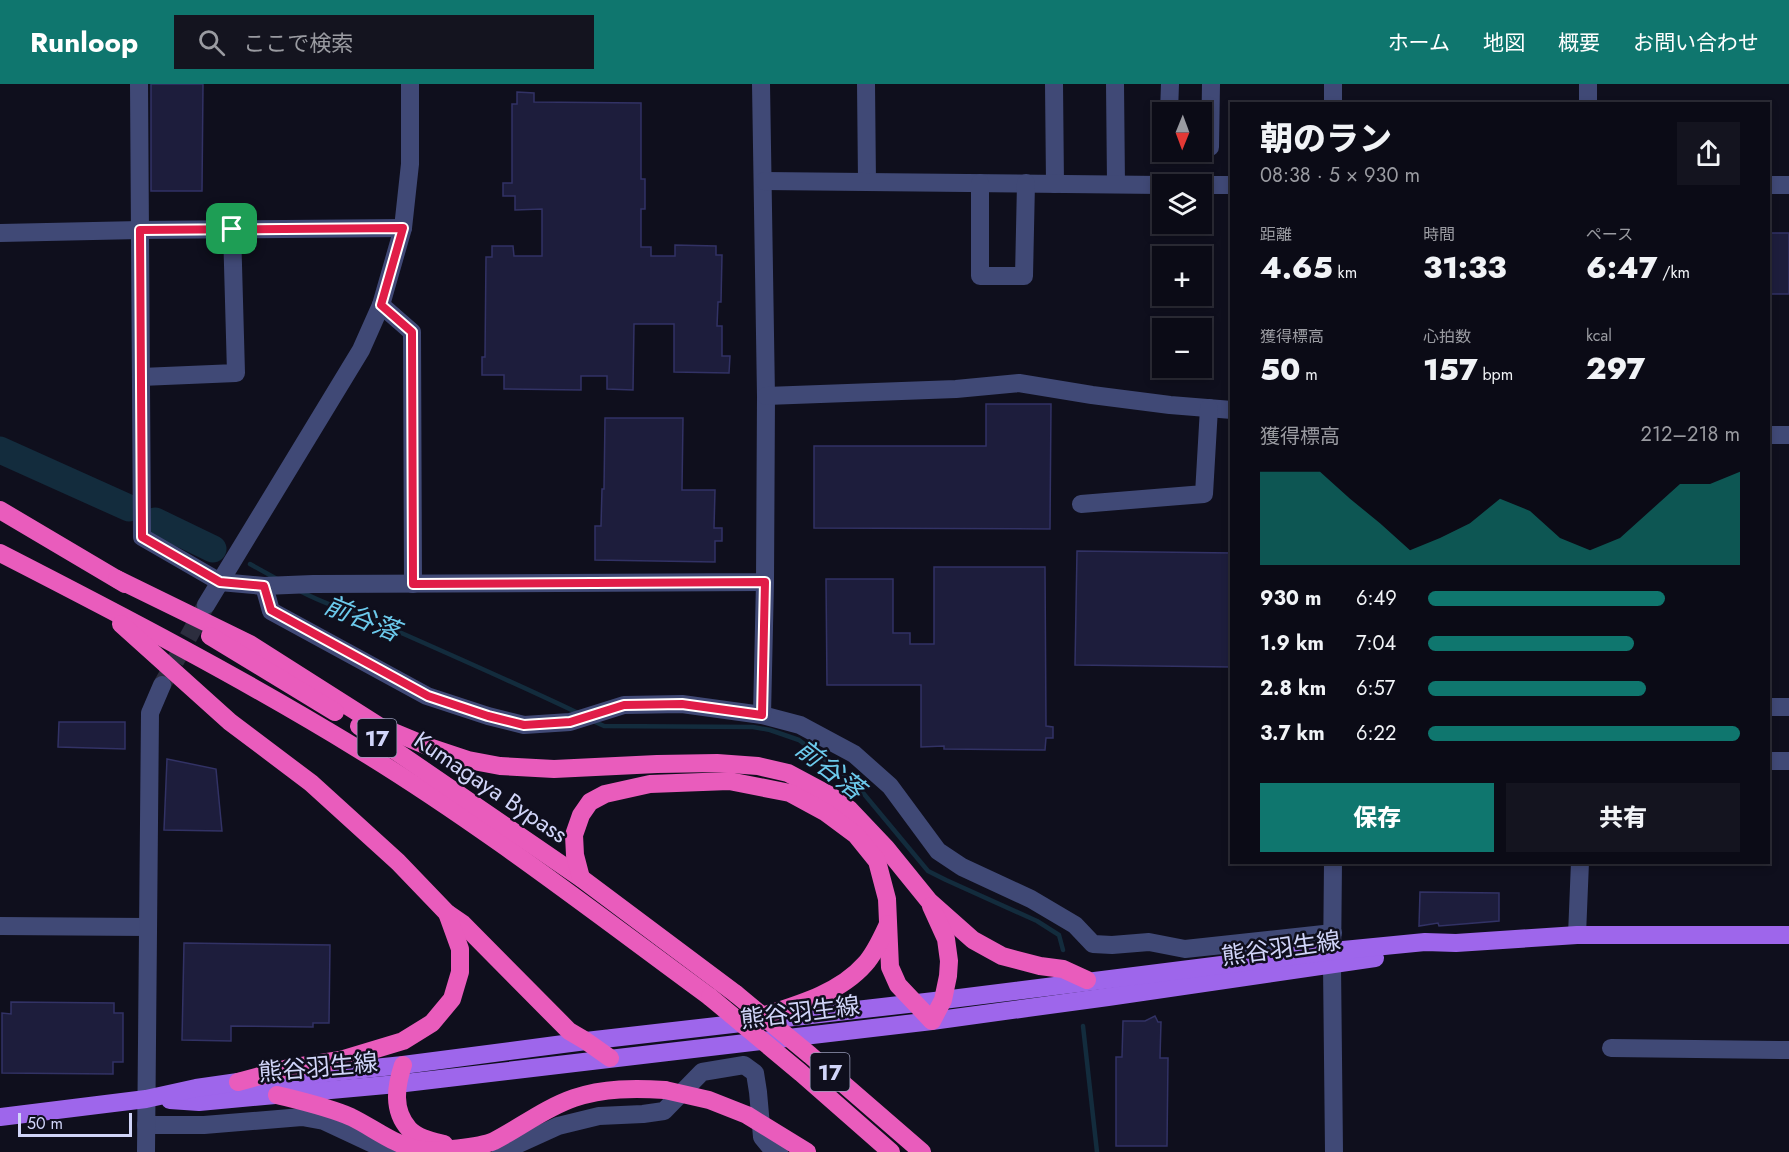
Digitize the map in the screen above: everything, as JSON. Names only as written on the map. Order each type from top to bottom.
[{"type":"highway","name":"Kumagaya Bypass","points":[[0,510],[369,733],[581,878],[736,994],[922,1152]]},
{"type":"highway","name":"Kumagaya Bypass","points":[[0,553],[232,676],[358,749],[481,829],[710,997],[891,1152]]},
{"type":"highway","points":[[117,579],[250,644],[379,726],[468,760],[500,766],[554,769],[657,764],[717,764],[758,766],[788,773],[831,796],[849,809],[886,848],[929,901],[973,940],[1002,956],[1040,966],[1063,969],[1087,981]]},
{"type":"highway","points":[[93,601],[230,722],[311,783],[398,862],[447,913],[464,924],[569,1031],[610,1058]]},
{"type":"highway","points":[[581,878],[575,855],[574,834],[581,815],[590,802],[605,794],[650,784],[729,781],[790,793],[825,812],[856,835],[877,861],[887,899],[890,967],[898,985],[932,1020],[943,1000],[948,976],[946,939],[929,901]]},
{"type":"highway","points":[[238,1082],[289,1068],[351,1057],[403,1041],[432,1023],[452,999],[460,972],[460,949],[447,913]]},
{"type":"highway","points":[[745,1022],[820,995],[845,982],[866,963],[888,924]]},
{"type":"highway","points":[[403,1065],[396,1084],[398,1108],[409,1130],[425,1139],[457,1148]]},
{"type":"highway","points":[[277,1095],[350,1117],[399,1143],[422,1150],[457,1148],[492,1142],[552,1107],[576,1097],[631,1088],[665,1090],[709,1100],[747,1115],[807,1152]]},
{"type":"main road","name":"熊谷羽生線","points":[[0,1117],[146,1099],[238,1082],[403,1065],[586,1041],[943,1000],[1332,950],[1427,951],[1456,943],[1577,935],[1789,935]]},
{"type":"main road","name":"熊谷羽生線","points":[[146,1099],[198,1102],[396,1084],[932,1020],[1332,950]]},
{"type":"street","points":[[140,84],[142,537],[220,582],[264,586],[765,582]]},
{"type":"street","points":[[206,605],[361,350],[381,305],[403,228],[410,164],[410,84]]},
{"type":"street","points":[[761,84],[766,396],[762,715]]},
{"type":"street","points":[[866,84],[867,182]]},
{"type":"street","points":[[1054,84],[1055,184]]},
{"type":"street","points":[[1115,84],[1116,184]]},
{"type":"street","points":[[1169,102],[1170,84]]},
{"type":"street","points":[[1211,84],[1211,102]]},
{"type":"street","points":[[1333,84],[1333,102]]},
{"type":"street","points":[[1588,84],[1588,102]]},
{"type":"street","points":[[764,181],[1152,185]]},
{"type":"street","points":[[980,183],[980,276],[1024,276],[1026,183]]},
{"type":"street","points":[[1212,185],[1230,185]]},
{"type":"street","points":[[1770,185],[1789,185]]},
{"type":"street","points":[[0,233],[403,228]]},
{"type":"street","points":[[141,377],[236,372],[232,229]]},
{"type":"street","points":[[381,305],[412,332],[413,584]]},
{"type":"street","points":[[766,396],[956,389],[1019,383],[1092,395],[1230,410]]},
{"type":"street","points":[[1081,504],[1204,494],[1209,408]]},
{"type":"street","points":[[1770,435],[1789,435]]},
{"type":"street","points":[[264,586],[271,610],[428,696],[488,716],[524,725],[570,722],[624,705],[682,704],[762,715],[800,725],[855,754],[890,786],[938,851],[962,867],[1031,899],[1075,925],[1093,944],[1149,942],[1185,949],[1332,950]]},
{"type":"street","points":[[146,1152],[150,713],[162,685]]},
{"type":"street","points":[[1770,707],[1789,706]]},
{"type":"street","points":[[1770,761],[1789,761]]},
{"type":"street","points":[[1333,864],[1334,1152]]},
{"type":"street","points":[[1577,935],[1580,864]]},
{"type":"street","points":[[0,926],[148,927]]},
{"type":"street","points":[[1611,1048],[1789,1050]]},
{"type":"street","points":[[501,1152],[558,1126],[599,1116],[664,1111],[702,1072],[744,1065],[755,1072],[762,1137],[771,1148],[779,1152]]},
{"type":"street","points":[[146,1125],[204,1125],[302,1117],[324,1121],[390,1152]]},
{"type":"building","points":[[151,84],[203,84],[202,191],[151,191]]},
{"type":"building","points":[[517,92],[534,93],[534,102],[641,103],[641,179],[645,179],[645,209],[641,209],[641,247],[651,247],[651,256],[675,256],[675,245],[716,246],[716,255],[722,255],[721,302],[718,302],[717,326],[722,326],[722,356],[730,356],[729,373],[674,372],[674,324],[634,324],[633,390],[607,389],[607,376],[581,376],[581,390],[504,389],[504,375],[482,375],[482,357],[485,357],[486,257],[492,257],[492,246],[513,246],[514,256],[542,256],[542,209],[515,210],[515,196],[503,196],[503,183],[512,183],[512,104],[517,104]]},
{"type":"building","points":[[1770,233],[1789,233],[1789,294],[1770,294]]},
{"type":"building","points":[[986,404],[1051,404],[1050,529],[814,528],[814,446],[986,446]]},
{"type":"building","points":[[605,418],[683,418],[682,490],[715,490],[714,528],[722,528],[722,541],[715,541],[715,562],[595,560],[595,526],[601,526],[602,489],[604,489]]},
{"type":"building","points":[[1077,551],[1230,553],[1230,667],[1075,665]]},
{"type":"building","points":[[934,567],[1045,567],[1046,726],[1053,727],[1053,738],[1046,738],[1045,750],[921,747],[921,685],[827,685],[826,579],[893,579],[893,633],[910,633],[910,644],[934,644]]},
{"type":"building","points":[[59,722],[125,722],[125,749],[58,747]]},
{"type":"building","points":[[167,759],[216,769],[222,831],[164,830]]},
{"type":"building","points":[[1420,892],[1499,893],[1499,921],[1439,926],[1438,923],[1419,926]]},
{"type":"building","points":[[184,943],[330,945],[329,1023],[313,1023],[313,1027],[231,1026],[231,1041],[182,1040]]},
{"type":"building","points":[[11,1002],[114,1003],[114,1013],[123,1013],[123,1062],[113,1062],[113,1074],[2,1073],[2,1013],[11,1014]]},
{"type":"building","points":[[1155,1016],[1158,1022],[1161,1022],[1160,1058],[1168,1058],[1167,1146],[1116,1146],[1116,1057],[1122,1057],[1123,1021],[1145,1021]]},
{"type":"waterway","name":"前谷落","points":[[0,450],[129,508]]},
{"type":"waterway","name":"前谷落","points":[[155,521],[213,549]]},
{"type":"waterway","name":"前谷落","points":[[250,564],[277,579]]},
{"type":"waterway","name":"前谷落","points":[[300,591],[381,624],[578,713]]},
{"type":"waterway","name":"前谷落","points":[[593,721],[604,726],[753,727],[799,740],[854,782],[928,871],[1037,921],[1059,935],[1063,950]]},
{"type":"waterway","name":"前谷落","points":[[1083,1026],[1097,1152]]},
{"type":"tunnel","points":[[162,685],[206,605]]},
{"type":"route","points":[[403,228],[381,305],[412,332],[413,584],[765,582],[762,715],[682,704],[624,705],[570,722],[524,725],[488,716],[428,696],[319,638],[271,610],[264,586],[220,582],[142,537],[140,230],[232,229],[403,228]]}]
